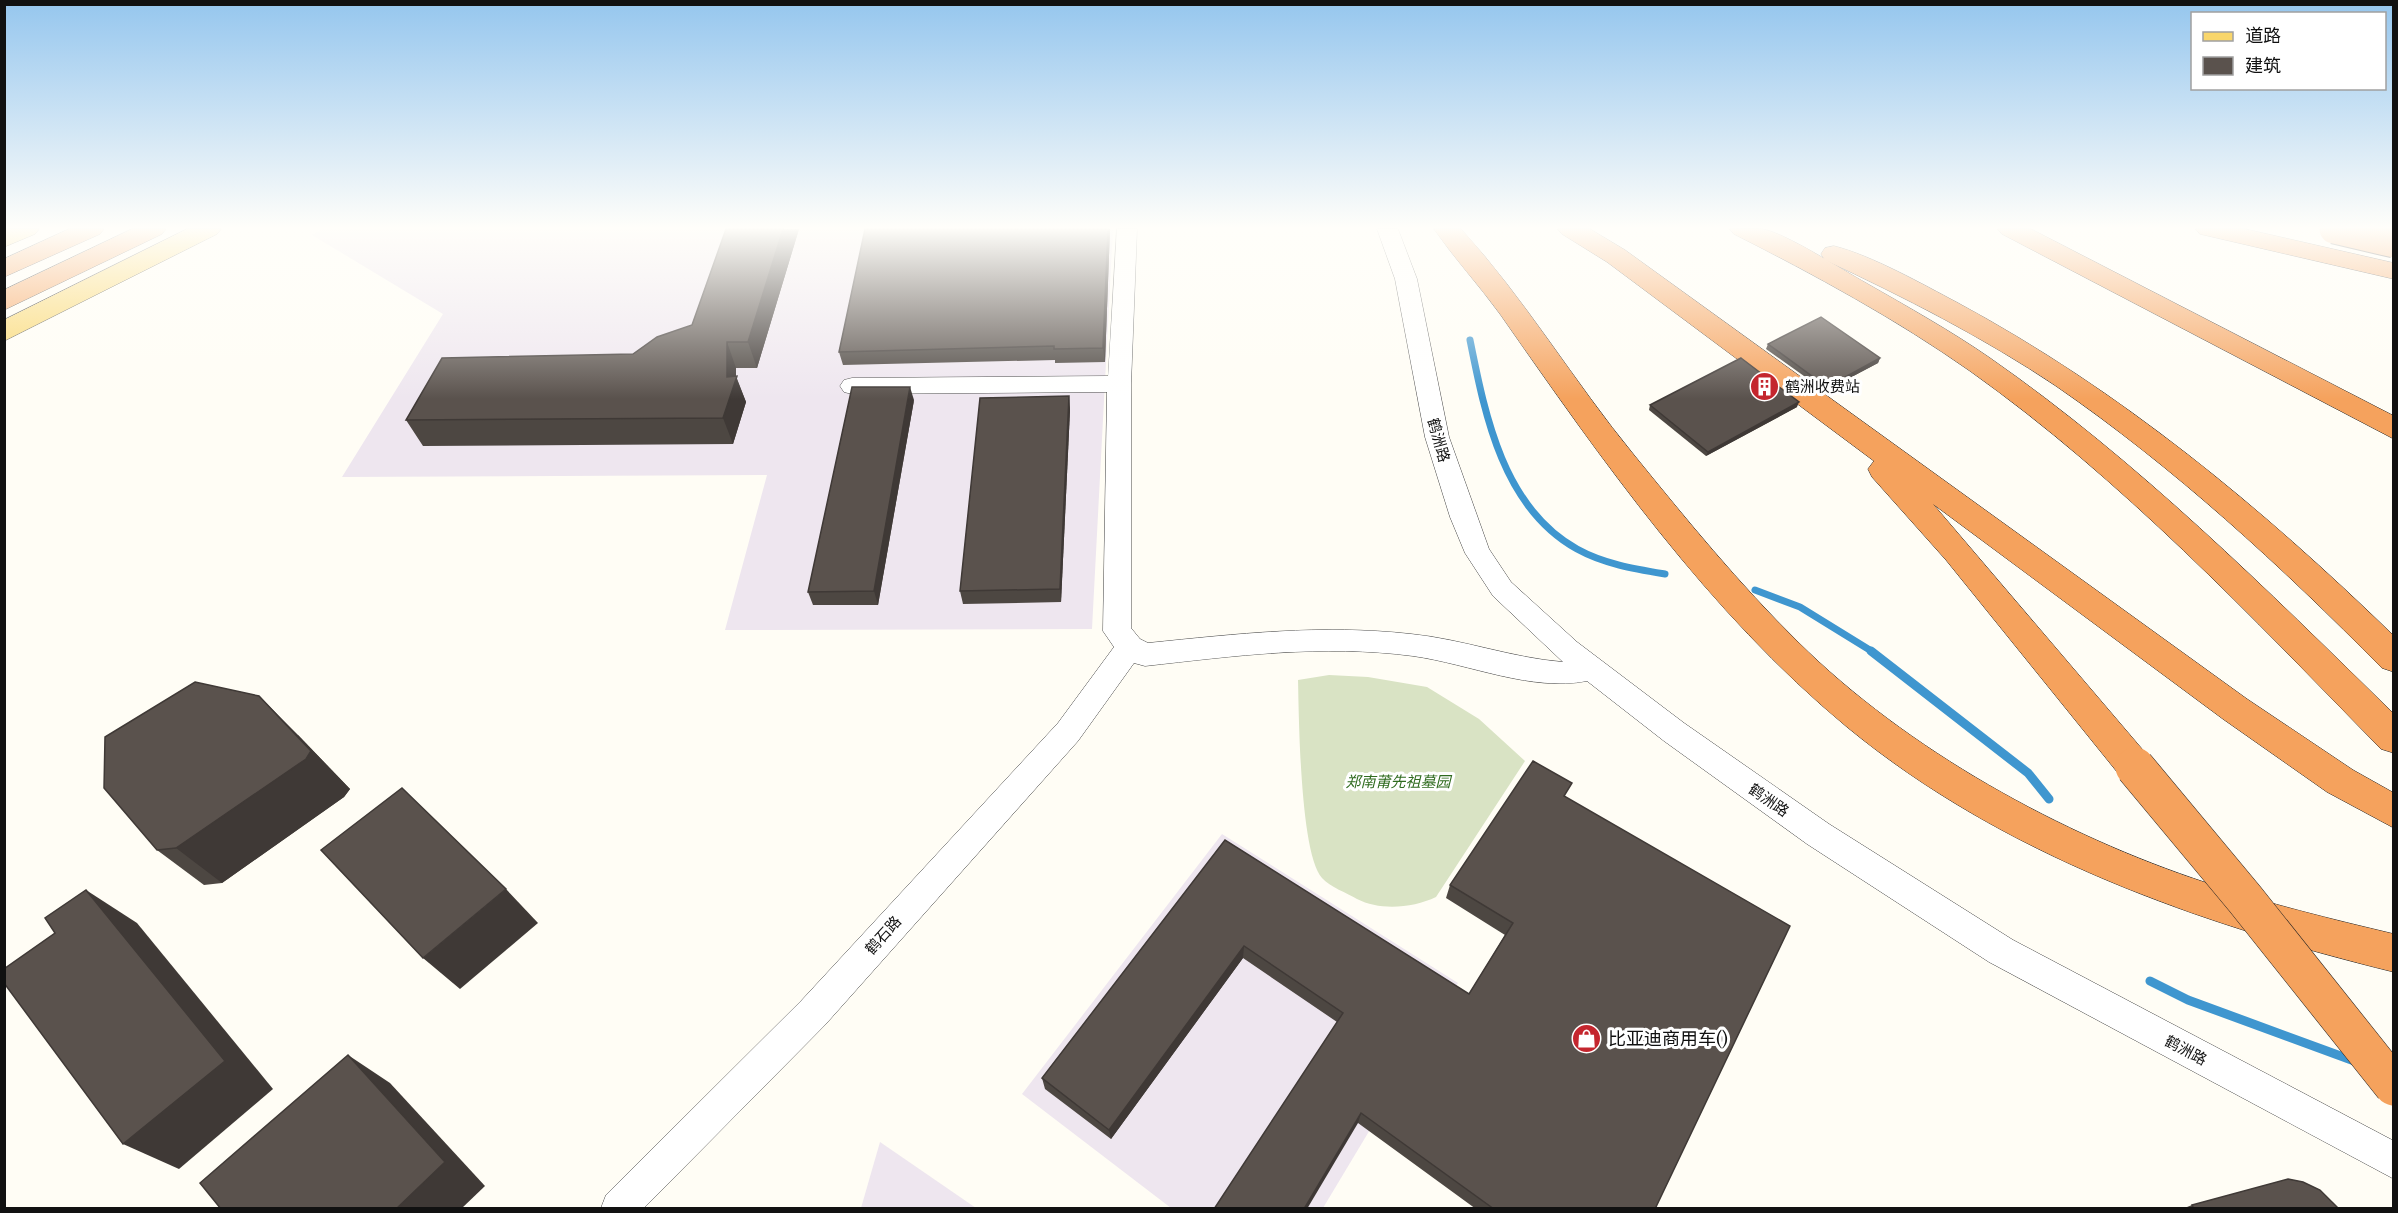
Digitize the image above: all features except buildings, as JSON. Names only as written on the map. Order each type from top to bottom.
[{"type":"highway","points":[[4,301],[36,286]]},
{"type":"highway","points":[[1492,286],[1571,395],[1723,583],[1820,682],[1877,730],[1948,780],[2015,819],[2096,860],[2237,911],[2394,953]]},
{"type":"highway","points":[[1657,286],[2235,709],[2340,781],[2394,812]]},
{"type":"highway","points":[[1851,286],[1919,324],[1980,364],[2050,418],[2172,522],[2263,607],[2394,738]]},
{"type":"highway","points":[[1903,286],[2010,342],[2076,384],[2216,489],[2285,551],[2394,658]]},
{"type":"highway","points":[[2120,286],[2394,429]]},
{"type":"highway","points":[[1816,402],[1886,471],[1957,551],[2252,908],[2394,1086]]},
{"type":"main road","points":[[4,332],[96,286]]},
{"type":"street","points":[[1123,286],[1119,384],[1117,631],[1130,646],[1145,655],[1281,640],[1354,640],[1413,645],[1475,656],[1540,672],[1564,674],[1591,669]]},
{"type":"street","name":"鹤洲路","points":[[1407,286],[1437,437],[1463,517],[1478,553],[1502,590],[1591,669],[1674,732],[1818,834],[2001,951],[2394,1161]]},
{"type":"street","points":[[852,386],[1119,384]]},
{"type":"street","name":"鹤石路","points":[[619,1209],[813,1013],[1068,732],[1130,646]]},
{"type":"shaded area","points":[[396,286],[1110,286],[1092,629],[725,630],[767,475],[342,477],[443,314]]},
{"type":"shaded area","points":[[1222,834],[1458,983],[1323,1208],[1171,1208],[1022,1094]]},
{"type":"shaded area","points":[[880,1142],[976,1208],[861,1208]]},
{"type":"green space","name":"郑南莆先祖墓园","points":[[1329,675],[1368,677],[1427,687],[1479,719],[1525,761],[1436,897],[1417,904],[1397,907],[1366,903],[1325,881],[1315,864],[1309,842],[1302,784],[1298,680]]},
{"type":"waterway","points":[[1470,340],[1483,399],[1501,457],[1531,510],[1552,531],[1587,554],[1620,565],[1665,574]]},
{"type":"waterway","points":[[1755,590],[1800,607],[1873,652]]},
{"type":"waterway","points":[[1871,651],[2028,773],[2049,799]]},
{"type":"waterway","points":[[2150,981],[2188,1000],[2357,1062]]},
{"type":"place","name":"鹤洲收费站","points":[[1764,386]]},
{"type":"place","name":"比亚迪商用车()","points":[[1587,1039]]}]
